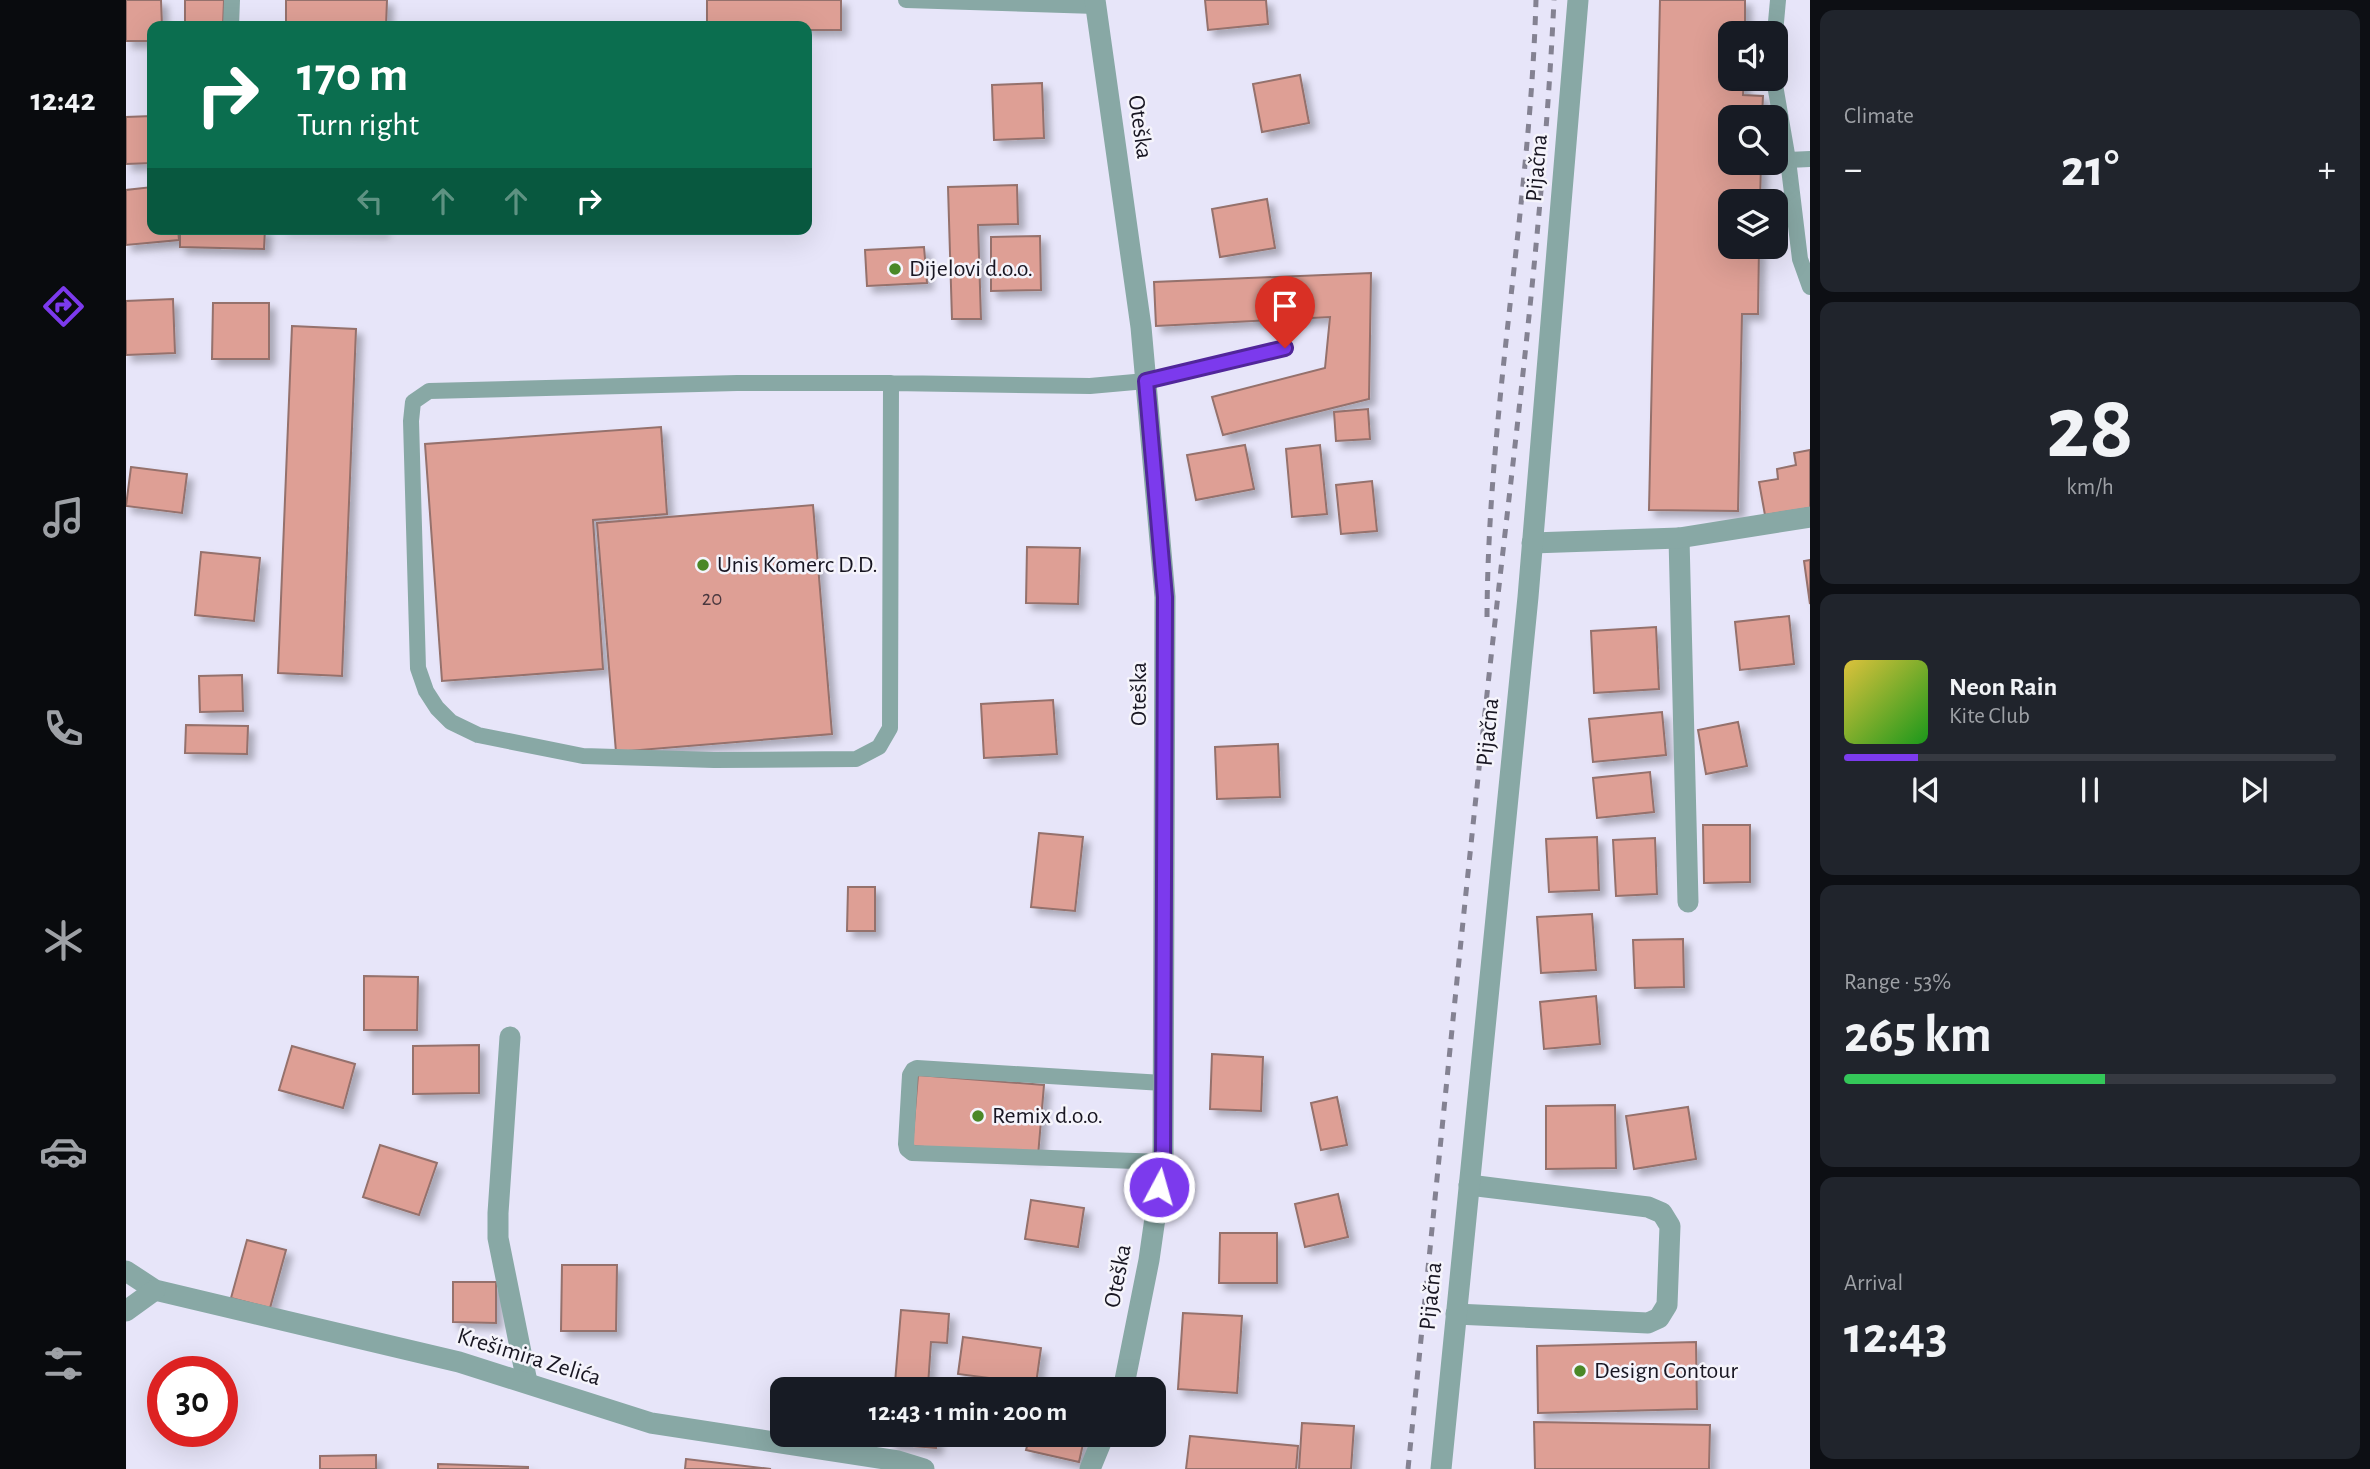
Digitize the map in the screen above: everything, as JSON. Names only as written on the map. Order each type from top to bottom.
[{"type":"street","name":"Pijačna","points":[[1441,1469],[1532,543],[1578,0]]},
{"type":"street","name":"Oteška","points":[[1096,3],[1137,299],[1165,597],[1163,1162],[1149,1260],[1126,1377]]},
{"type":"street","points":[[1532,543],[1679,538],[1810,517]]},
{"type":"street","points":[[1679,538],[1688,902]]},
{"type":"street","points":[[510,1037],[498,1238],[527,1382]]},
{"type":"street","points":[[1456,1314],[1648,1323],[1659,1318],[1667,1305],[1670,1226],[1662,1213],[1648,1207],[1469,1185]]},
{"type":"street","name":"Krešimira Zelića","points":[[126,1271],[155,1290],[459,1362],[651,1423],[898,1461],[924,1469]]},
{"type":"street","points":[[126,1311],[155,1290]]},
{"type":"street","points":[[1090,1469],[1099,1447]]},
{"type":"lane","points":[[231,21],[232,0]]},
{"type":"lane","points":[[906,0],[1096,3]]},
{"type":"lane","points":[[1776,21],[1778,0]]},
{"type":"lane","points":[[1810,159],[1788,160],[1800,259],[1810,286]]},
{"type":"lane","points":[[891,383],[890,728],[879,747],[856,759],[714,760],[583,756],[478,734],[451,722],[436,708],[426,691],[418,668],[411,421],[413,402],[429,391],[737,383],[891,383],[1090,386],[1146,381],[1285,348]]},
{"type":"lane","points":[[1163,1083],[916,1068],[910,1075],[906,1144],[912,1153],[1163,1162]]},
{"type":"building","points":[[126,0],[161,0],[162,21],[147,21],[147,41],[126,41]]},
{"type":"building","points":[[185,0],[224,0],[223,21],[185,21]]},
{"type":"building","points":[[286,0],[387,0],[386,21],[286,21]]},
{"type":"building","points":[[707,0],[841,0],[841,30],[812,30],[812,21],[707,21]]},
{"type":"building","points":[[1205,0],[1266,0],[1268,24],[1208,30]]},
{"type":"building","points":[[1660,0],[1745,0],[1745,21],[1718,21],[1718,91],[1743,91],[1743,95],[1763,96],[1763,105],[1718,105],[1718,175],[1761,175],[1760,189],[1718,189],[1718,259],[1759,259],[1758,314],[1742,314],[1738,511],[1649,510]]},
{"type":"building","points":[[1300,75],[1309,123],[1262,132],[1253,84]]},
{"type":"building","points":[[1042,83],[1044,138],[994,140],[992,85]]},
{"type":"building","points":[[147,116],[147,163],[126,164],[126,117]]},
{"type":"building","points":[[1017,185],[1018,224],[978,225],[981,319],[952,319],[948,187]]},
{"type":"building","points":[[147,188],[147,235],[179,235],[179,240],[126,245],[126,190]]},
{"type":"building","points":[[1267,199],[1275,248],[1220,257],[1212,209]]},
{"type":"building","points":[[180,235],[265,235],[264,249],[180,247]]},
{"type":"building","points":[[1040,236],[1041,290],[991,291],[991,237]]},
{"type":"building","points":[[924,247],[927,283],[867,286],[865,250]]},
{"type":"building","points":[[1371,273],[1369,399],[1223,435],[1212,397],[1325,368],[1330,317],[1156,326],[1154,282]]},
{"type":"building","points":[[173,299],[175,353],[126,355],[126,301]]},
{"type":"building","points":[[213,303],[269,303],[269,359],[212,359]]},
{"type":"building","points":[[292,326],[356,329],[342,676],[278,673]]},
{"type":"building","points":[[1368,409],[1370,439],[1336,441],[1334,412]]},
{"type":"building","points":[[661,427],[667,514],[593,520],[603,669],[442,681],[425,444]]},
{"type":"building","points":[[1245,445],[1254,489],[1196,500],[1187,455]]},
{"type":"building","points":[[1320,445],[1327,514],[1292,517],[1286,449]]},
{"type":"building","points":[[1810,450],[1810,508],[1765,515],[1759,482],[1778,479],[1777,469],[1796,465],[1794,453]]},
{"type":"building","points":[[131,467],[187,474],[182,513],[126,506]]},
{"type":"building","points":[[1372,481],[1377,531],[1341,534],[1336,485]]},
{"type":"building","points":[[813,505],[832,734],[616,752],[597,523]]},
{"type":"building","points":[[1027,547],[1080,548],[1078,604],[1026,603]]},
{"type":"building","points":[[201,552],[260,558],[254,621],[195,615]]},
{"type":"building","points":[[1810,560],[1810,604],[1804,561]]},
{"type":"building","points":[[1789,616],[1794,664],[1740,670],[1735,622]]},
{"type":"building","points":[[1656,627],[1659,689],[1594,693],[1591,631]]},
{"type":"building","points":[[242,675],[243,711],[200,712],[199,676]]},
{"type":"building","points":[[1053,700],[1057,754],[984,758],[981,704]]},
{"type":"building","points":[[1662,712],[1666,755],[1593,762],[1589,719]]},
{"type":"building","points":[[1738,722],[1747,766],[1706,774],[1698,730]]},
{"type":"building","points":[[186,725],[248,726],[247,754],[185,753]]},
{"type":"building","points":[[1278,744],[1280,797],[1217,799],[1215,747]]},
{"type":"building","points":[[1650,772],[1654,812],[1597,818],[1593,778]]},
{"type":"building","points":[[1703,825],[1750,825],[1750,882],[1704,883]]},
{"type":"building","points":[[1039,833],[1083,837],[1075,911],[1031,907]]},
{"type":"building","points":[[1597,837],[1599,890],[1549,892],[1546,839]]},
{"type":"building","points":[[1655,838],[1657,894],[1616,896],[1613,840]]},
{"type":"building","points":[[848,887],[875,887],[875,931],[847,931]]},
{"type":"building","points":[[1592,914],[1596,970],[1541,973],[1537,917]]},
{"type":"building","points":[[1683,939],[1684,987],[1635,988],[1633,940]]},
{"type":"building","points":[[364,976],[418,977],[417,1030],[364,1030]]},
{"type":"building","points":[[1596,996],[1600,1044],[1544,1049],[1540,1002]]},
{"type":"building","points":[[479,1045],[479,1093],[413,1094],[413,1046]]},
{"type":"building","points":[[292,1046],[355,1064],[343,1108],[279,1090]]},
{"type":"building","points":[[1212,1054],[1263,1057],[1261,1111],[1210,1109]]},
{"type":"building","name":"Remix d.o.o.","points":[[918,1075],[1044,1085],[1038,1156],[912,1146]]},
{"type":"building","points":[[1337,1097],[1347,1145],[1321,1150],[1311,1103]]},
{"type":"building","points":[[1615,1105],[1616,1168],[1546,1169],[1546,1106]]},
{"type":"building","points":[[1688,1107],[1696,1159],[1634,1169],[1626,1116]]},
{"type":"building","points":[[380,1145],[437,1163],[419,1215],[363,1197]]},
{"type":"building","points":[[1338,1194],[1348,1237],[1305,1247],[1295,1204]]},
{"type":"building","points":[[1031,1200],[1084,1208],[1078,1247],[1025,1239]]},
{"type":"building","points":[[1220,1233],[1277,1233],[1277,1283],[1219,1283]]},
{"type":"building","points":[[247,1240],[286,1250],[270,1308],[231,1298]]},
{"type":"building","points":[[562,1265],[617,1265],[616,1331],[561,1331]]},
{"type":"building","points":[[453,1282],[496,1282],[496,1323],[453,1322]]},
{"type":"building","points":[[901,1310],[949,1314],[947,1343],[931,1342],[929,1377],[895,1377]]},
{"type":"building","points":[[1183,1313],[1242,1316],[1237,1393],[1178,1389]]},
{"type":"building","points":[[963,1337],[1041,1348],[1037,1377],[981,1377],[958,1374]]},
{"type":"building","points":[[1696,1342],[1697,1409],[1538,1413],[1537,1346]]},
{"type":"building","points":[[1534,1422],[1710,1425],[1709,1469],[1535,1469]]},
{"type":"building","points":[[1302,1423],[1354,1426],[1351,1469],[1299,1469]]},
{"type":"building","points":[[1190,1436],[1298,1446],[1296,1469],[1186,1469]]},
{"type":"building","points":[[1027,1447],[1082,1447],[1079,1462],[1026,1450]]},
{"type":"building","points":[[376,1455],[376,1469],[320,1469],[320,1456]]},
{"type":"building","points":[[686,1459],[771,1469],[685,1469]]},
{"type":"building","points":[[438,1464],[528,1467],[528,1469],[438,1469]]},
{"type":"railway","points":[[1487,617],[1494,463],[1526,154],[1536,0]]},
{"type":"railway","points":[[1408,1469],[1477,791],[1535,261],[1554,0]]},
{"type":"place","name":"Dijelovi d.o.o.","points":[[895,269]]},
{"type":"place","name":"Unis Komerc D.D.","points":[[703,565]]},
{"type":"place","name":"Remix d.o.o.","points":[[978,1116]]},
{"type":"place","name":"Design Contour","points":[[1580,1371]]},
{"type":"route","points":[[1159,1187],[1163,1162],[1165,597],[1146,381],[1285,348]]}]
